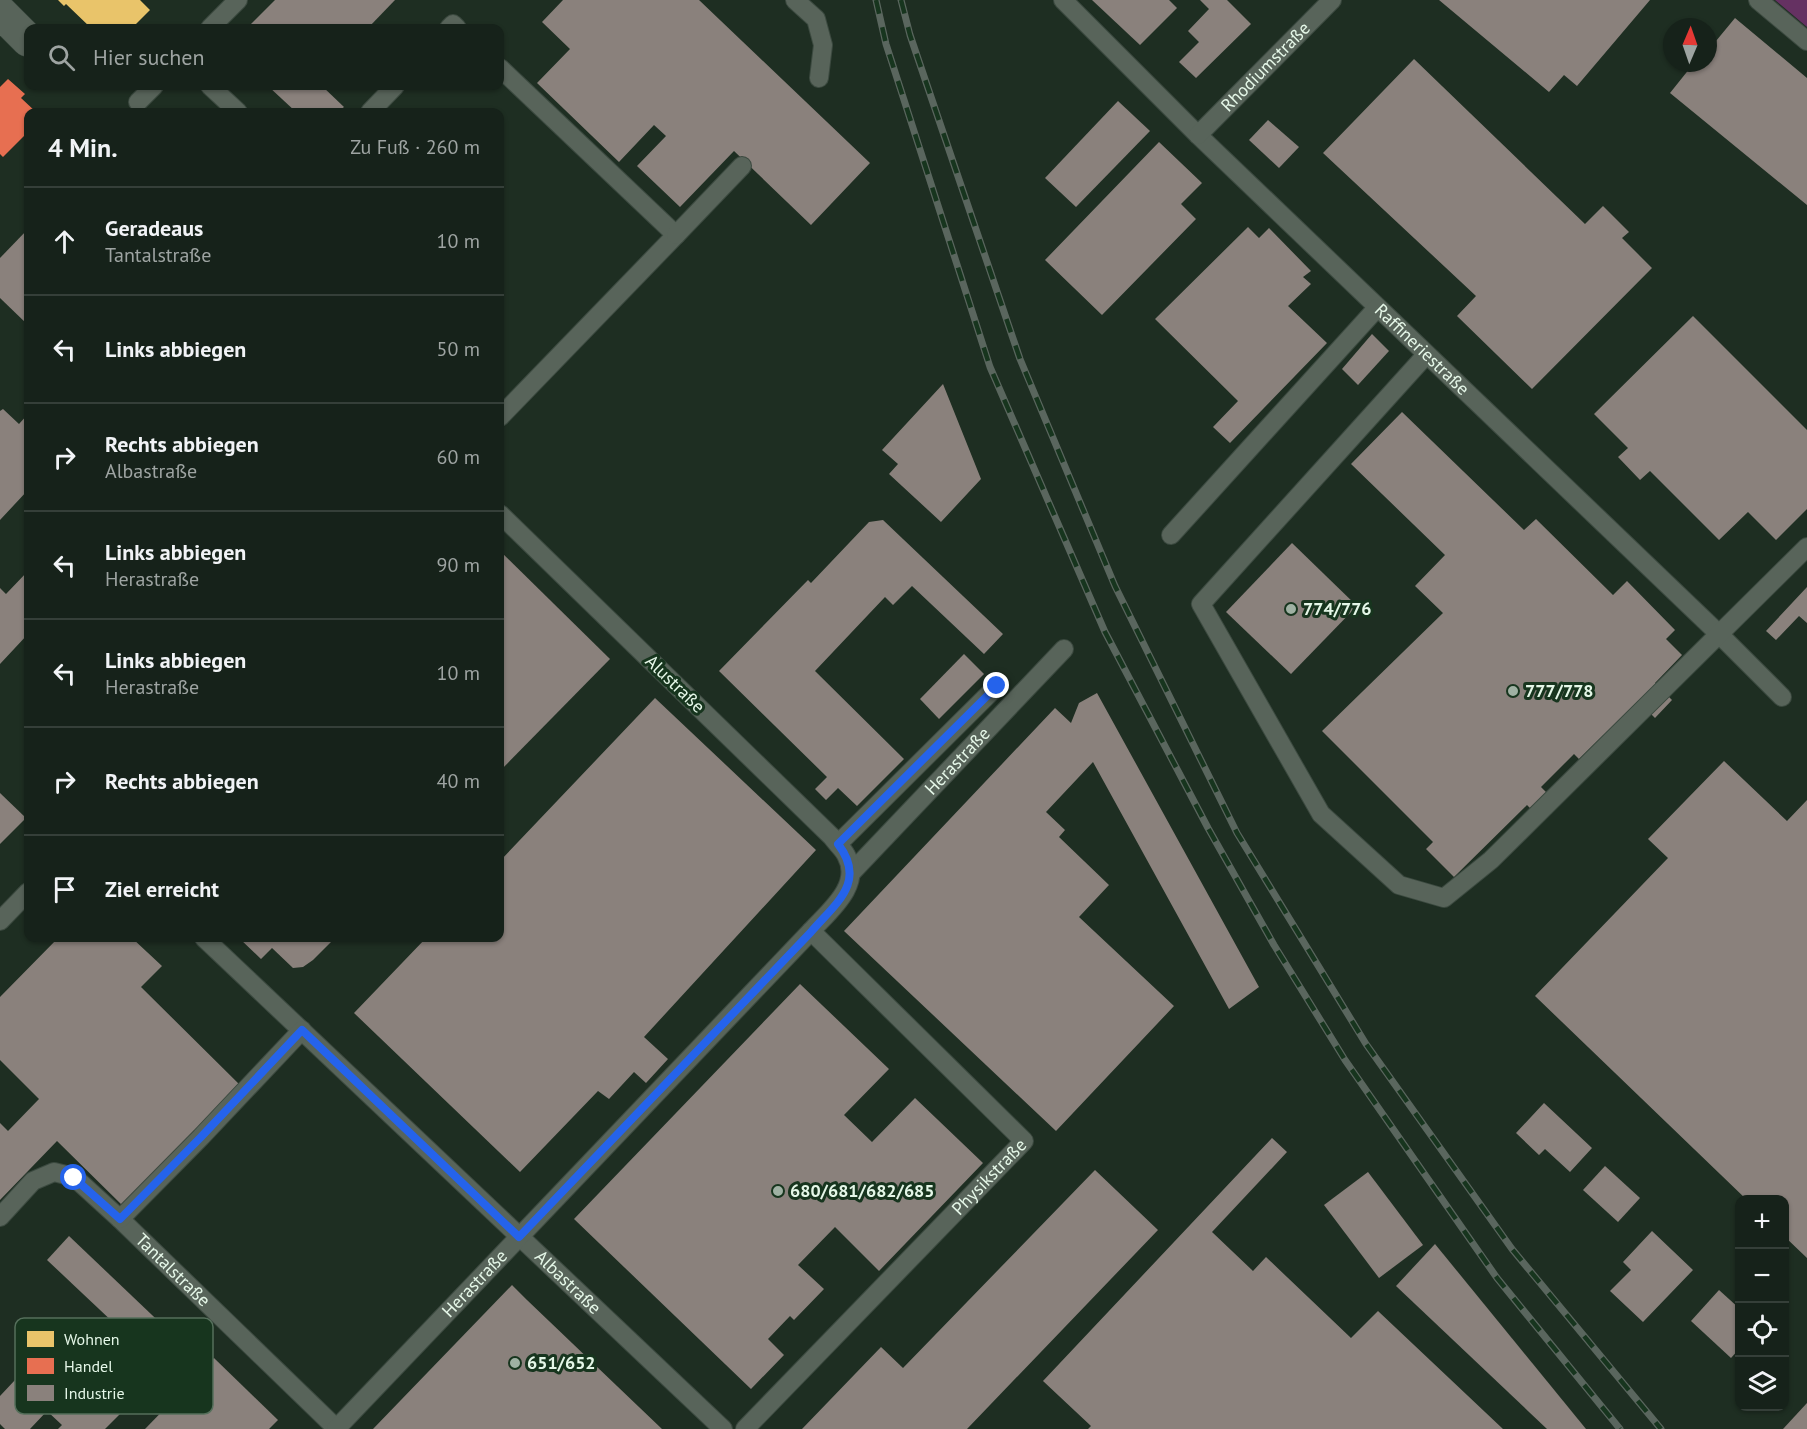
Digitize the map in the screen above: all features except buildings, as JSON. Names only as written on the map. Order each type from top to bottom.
[{"type":"street","points":[[0,12],[24,36]]},
{"type":"lane","points":[[214,24],[238,0]]},
{"type":"lane","points":[[795,0],[816,19],[823,45],[819,78]]},
{"type":"lane","name":"Raffineriestraße","points":[[1064,0],[1198,135],[1782,697]]},
{"type":"lane","name":"Rhodiumstraße","points":[[1198,135],[1332,0]]},
{"type":"lane","points":[[1758,0],[1807,41]]},
{"type":"lane","points":[[504,72],[676,235]]},
{"type":"lane","points":[[138,102],[150,90]]},
{"type":"lane","points":[[214,90],[234,108]]},
{"type":"lane","points":[[374,108],[391,90]]},
{"type":"lane","points":[[504,413],[741,166]]},
{"type":"lane","points":[[1171,535],[1377,308]]},
{"type":"lane","points":[[1426,355],[1201,603],[1321,814],[1399,885],[1444,898],[1491,860],[1807,547]]},
{"type":"lane","name":"Alustraße","points":[[504,518],[845,857]]},
{"type":"lane","name":"Herastraße","points":[[337,1429],[811,932],[847,890],[845,857],[1064,650]]},
{"type":"lane","points":[[845,857],[997,686]]},
{"type":"lane","points":[[0,921],[24,896]]},
{"type":"lane","name":"Physikstraße","points":[[745,1429],[1024,1141],[811,932]]},
{"type":"lane","name":"Albastraße","points":[[208,942],[723,1429]]},
{"type":"lane","points":[[120,1219],[302,1030]]},
{"type":"lane","name":"Tantalstraße","points":[[0,1216],[33,1181],[54,1172],[74,1178],[120,1219],[337,1429]]},
{"type":"shaded area","points":[[1775,0],[1807,0],[1807,27]]},
{"type":"railway","points":[[876,0],[886,44],[990,367],[1105,632],[1208,828],[1274,945],[1345,1060],[1497,1278],[1620,1429]]},
{"type":"railway","points":[[901,0],[910,35],[1020,359],[1115,586],[1237,833],[1366,1044],[1512,1249],[1661,1429]]},
{"type":"place","name":"774/776","points":[[1291,609]]},
{"type":"place","name":"777/778","points":[[1513,691]]},
{"type":"place","name":"680/681/682/685","points":[[778,1191]]},
{"type":"place","name":"651/652","points":[[515,1363]]},
{"type":"route","points":[[74,1178],[120,1219],[302,1030],[519,1237],[811,932],[847,890],[852,872],[847,856],[838,844],[997,686]]}]
